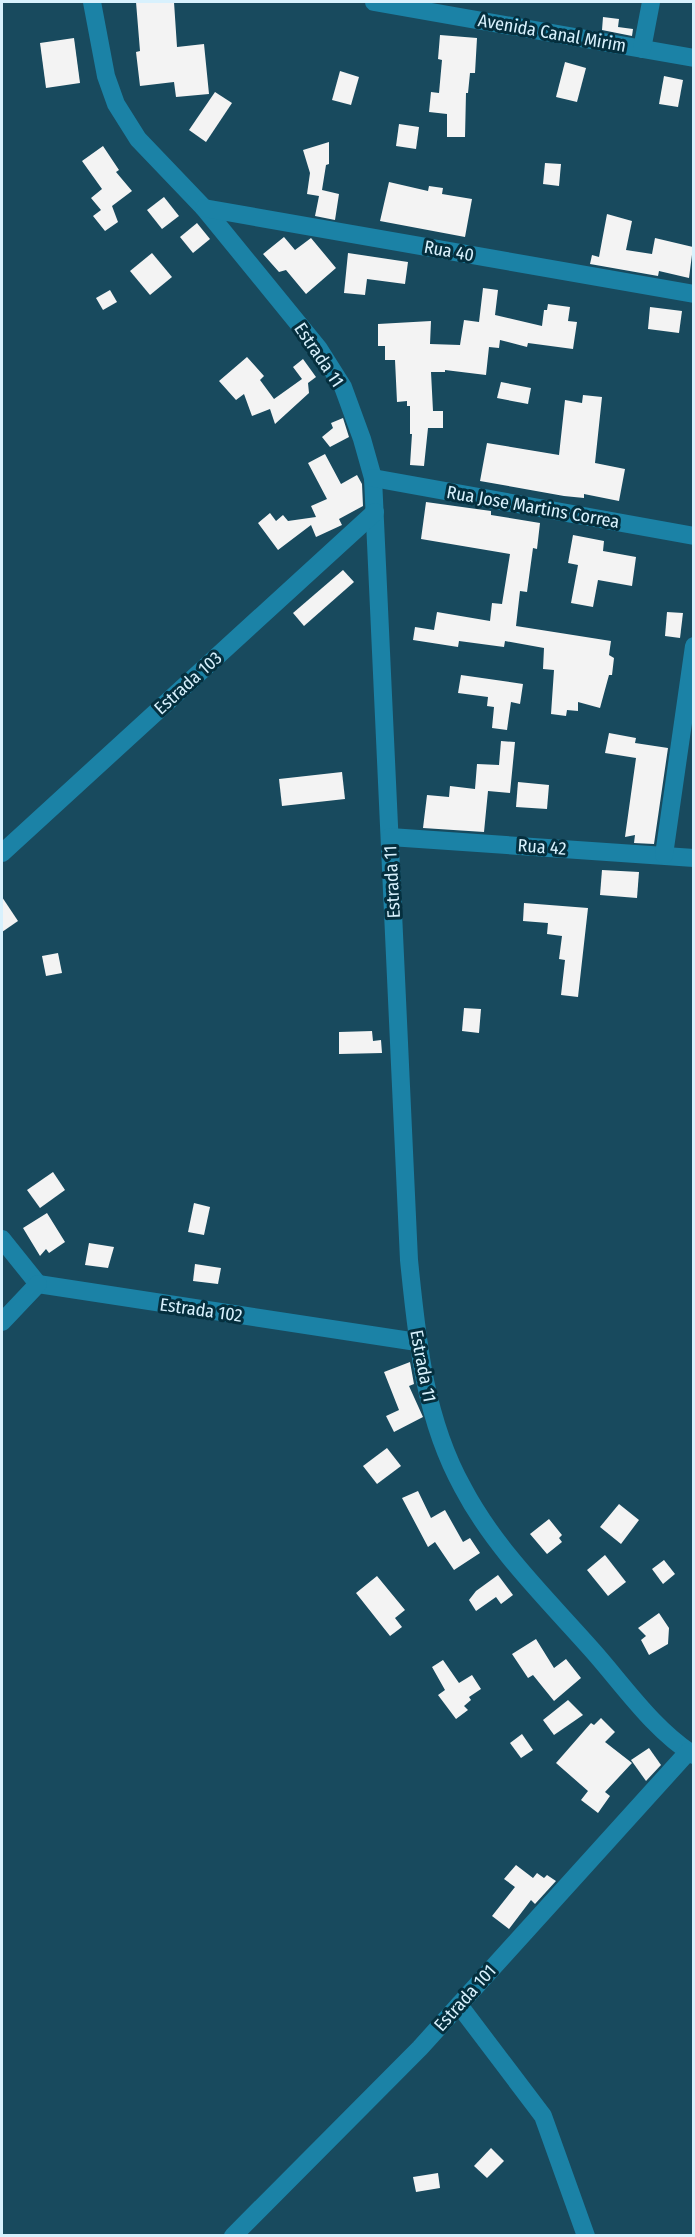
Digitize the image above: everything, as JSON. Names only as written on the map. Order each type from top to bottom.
[{"type":"street","name":"Estrada 11","points":[[92,2],[106,76],[116,104],[138,139],[204,208],[319,349],[343,387],[373,478],[409,1260],[417,1342],[437,1430],[462,1488],[514,1562],[654,1720],[691,1753]]},
{"type":"street","name":"Avenida Canal Mirim","points":[[374,2],[693,58]]},
{"type":"street","points":[[642,49],[651,2]]},
{"type":"street","name":"Rua 40","points":[[204,208],[693,294]]},
{"type":"street","name":"Rua Jose Martins Correa","points":[[373,478],[693,536]]},
{"type":"street","name":"Estrada 103","points":[[2,853],[375,512]]},
{"type":"street","points":[[664,855],[693,646]]},
{"type":"street","name":"Rua 42","points":[[390,837],[693,858]]},
{"type":"street","points":[[2,1239],[38,1284],[2,1322]]},
{"type":"street","name":"Estrada 102","points":[[38,1284],[417,1342]]},
{"type":"street","name":"Estrada 101","points":[[233,2235],[355,2116],[691,1753]]},
{"type":"street","points":[[459,2005],[543,2116],[586,2235]]},
{"type":"building","points":[[136,2],[174,2],[177,47],[204,44],[209,94],[176,97],[174,82],[140,86],[136,52],[140,51]]},
{"type":"building","points":[[603,17],[619,19],[618,27],[633,29],[632,36],[602,30]]},
{"type":"building","points":[[440,35],[477,38],[475,73],[470,73],[468,93],[466,93],[465,137],[447,137],[447,114],[429,112],[431,92],[439,93],[442,60],[438,59]]},
{"type":"building","points":[[74,38],[80,83],[46,88],[40,43]]},
{"type":"building","points":[[565,62],[586,68],[577,102],[556,97]]},
{"type":"building","points":[[340,71],[359,77],[351,105],[332,100]]},
{"type":"building","points":[[664,76],[683,80],[678,107],[659,104]]},
{"type":"building","points":[[215,92],[232,103],[206,142],[189,130]]},
{"type":"building","points":[[399,124],[419,127],[416,149],[396,146]]},
{"type":"building","points":[[329,142],[329,164],[326,165],[322,190],[339,194],[335,220],[315,216],[319,196],[307,194],[310,173],[303,150]]},
{"type":"building","points":[[103,146],[119,170],[116,172],[132,191],[112,206],[118,222],[105,231],[93,216],[101,210],[91,198],[102,189],[82,161]]},
{"type":"building","points":[[545,163],[561,164],[559,186],[543,184]]},
{"type":"building","points":[[389,182],[428,191],[429,186],[443,188],[442,194],[472,199],[465,237],[380,221]]},
{"type":"building","points":[[164,197],[179,216],[162,229],[147,210]]},
{"type":"building","points":[[607,214],[632,221],[626,250],[652,254],[655,238],[693,247],[689,278],[659,271],[658,276],[590,264],[592,255],[599,257]]},
{"type":"building","points":[[197,223],[210,239],[193,253],[180,237]]},
{"type":"building","points":[[284,237],[295,250],[311,238],[336,268],[306,294],[286,270],[279,272],[263,254]]},
{"type":"building","points":[[152,253],[172,277],[150,295],[130,271]]},
{"type":"building","points":[[348,253],[408,262],[405,284],[367,279],[365,295],[344,293]]},
{"type":"building","points":[[483,288],[498,290],[495,315],[542,326],[544,310],[547,310],[548,304],[570,307],[568,321],[577,322],[573,349],[528,343],[527,347],[500,340],[499,348],[489,347],[486,375],[445,370],[445,372],[431,372],[433,411],[443,411],[443,428],[428,428],[424,466],[410,465],[412,434],[410,434],[410,406],[407,406],[407,401],[397,402],[395,360],[385,360],[385,346],[378,346],[378,324],[431,321],[430,344],[460,345],[464,320],[479,322]]},
{"type":"building","points":[[110,290],[117,302],[103,310],[96,298]]},
{"type":"building","points":[[650,307],[682,311],[679,333],[648,329]]},
{"type":"building","points":[[247,357],[264,376],[260,380],[274,399],[302,379],[293,367],[303,359],[316,377],[308,383],[309,393],[275,424],[270,409],[252,416],[244,394],[236,400],[219,381]]},
{"type":"building","points":[[501,382],[531,388],[528,404],[497,398]]},
{"type":"building","points":[[583,395],[602,397],[595,463],[625,469],[619,501],[584,494],[584,498],[564,496],[480,481],[487,443],[559,455],[565,400],[582,403]]},
{"type":"building","points":[[343,418],[349,437],[330,447],[322,437],[333,428],[331,423]]},
{"type":"building","points":[[325,454],[341,484],[357,475],[362,484],[363,506],[339,519],[342,525],[316,537],[311,525],[278,550],[258,523],[270,513],[276,521],[283,515],[288,521],[316,517],[311,506],[327,499],[308,463]]},
{"type":"building","points":[[426,502],[491,511],[491,515],[540,523],[537,549],[533,548],[527,592],[520,591],[516,626],[611,641],[609,655],[614,658],[612,675],[609,675],[600,708],[578,702],[578,711],[567,710],[566,716],[551,714],[554,670],[543,669],[544,648],[505,641],[504,647],[459,641],[458,647],[413,640],[415,627],[434,630],[437,612],[490,621],[492,603],[502,604],[510,554],[421,539]]},
{"type":"building","points":[[573,535],[604,541],[603,551],[636,557],[632,586],[598,580],[593,607],[571,603],[578,565],[568,563]]},
{"type":"building","points":[[343,570],[354,582],[304,626],[293,613]]},
{"type":"building","points":[[667,612],[683,613],[680,638],[665,636]]},
{"type":"building","points":[[461,675],[523,684],[520,704],[511,702],[507,730],[492,728],[494,707],[487,706],[488,697],[458,693]]},
{"type":"building","points":[[609,733],[636,738],[635,743],[668,748],[654,844],[634,843],[635,835],[625,837],[636,758],[605,753]]},
{"type":"building","points":[[501,741],[515,742],[510,793],[488,791],[484,832],[423,828],[427,795],[449,797],[450,786],[475,789],[477,764],[499,765]]},
{"type":"building","points":[[342,772],[345,799],[282,806],[279,779]]},
{"type":"building","points":[[518,782],[549,785],[547,809],[516,807]]},
{"type":"building","points":[[602,870],[639,872],[637,898],[600,895]]},
{"type":"building","points":[[2,897],[18,921],[2,932]]},
{"type":"building","points":[[524,903],[588,908],[578,997],[561,995],[565,960],[559,959],[562,936],[547,934],[548,923],[523,921]]},
{"type":"building","points":[[58,953],[62,973],[46,976],[42,956]]},
{"type":"building","points":[[464,1008],[481,1009],[479,1033],[462,1031]]},
{"type":"building","points":[[372,1031],[373,1041],[381,1040],[382,1053],[339,1054],[339,1032]]},
{"type":"building","points":[[53,1172],[65,1190],[40,1208],[27,1190]]},
{"type":"building","points":[[194,1203],[210,1207],[204,1235],[188,1232]]},
{"type":"building","points":[[47,1213],[65,1242],[49,1253],[46,1249],[40,1256],[23,1228]]},
{"type":"building","points":[[89,1243],[114,1247],[108,1268],[85,1265]]},
{"type":"building","points":[[195,1264],[221,1268],[218,1284],[193,1281]]},
{"type":"building","points":[[410,1362],[414,1384],[409,1386],[423,1417],[394,1432],[386,1416],[399,1410],[384,1372]]},
{"type":"building","points":[[387,1448],[401,1466],[377,1484],[363,1466]]},
{"type":"building","points":[[418,1491],[431,1518],[445,1510],[463,1542],[470,1538],[480,1553],[454,1570],[435,1542],[428,1547],[402,1498]]},
{"type":"building","points":[[619,1504],[639,1520],[621,1544],[600,1527]]},
{"type":"building","points":[[549,1519],[562,1535],[559,1538],[562,1542],[547,1554],[530,1534]]},
{"type":"building","points":[[605,1555],[626,1582],[608,1596],[587,1570]]},
{"type":"building","points":[[664,1560],[675,1574],[663,1584],[652,1569]]},
{"type":"building","points":[[498,1575],[513,1595],[501,1604],[496,1597],[476,1611],[469,1600],[476,1591]]},
{"type":"building","points":[[377,1576],[405,1610],[395,1618],[402,1627],[390,1636],[356,1593]]},
{"type":"building","points":[[659,1613],[669,1628],[668,1644],[649,1655],[641,1640],[646,1636],[638,1628]]},
{"type":"building","points":[[536,1639],[554,1668],[566,1659],[581,1678],[554,1701],[533,1675],[528,1678],[512,1654]]},
{"type":"building","points":[[443,1660],[459,1683],[472,1675],[481,1689],[469,1697],[471,1700],[464,1706],[468,1710],[456,1719],[438,1695],[445,1690],[432,1667]]},
{"type":"building","points":[[568,1700],[583,1715],[554,1735],[543,1720]]},
{"type":"building","points":[[601,1718],[615,1732],[605,1742],[632,1763],[605,1792],[610,1796],[598,1813],[581,1800],[588,1791],[556,1763],[591,1723],[594,1725]]},
{"type":"building","points":[[522,1734],[533,1750],[521,1758],[510,1743]]},
{"type":"building","points":[[649,1748],[661,1765],[646,1781],[631,1760]]},
{"type":"building","points":[[516,1865],[533,1878],[537,1873],[544,1878],[547,1875],[556,1881],[535,1904],[531,1900],[509,1929],[492,1916],[515,1887],[504,1879]]},
{"type":"building","points":[[491,2148],[504,2161],[487,2178],[474,2166]]},
{"type":"building","points":[[438,2173],[440,2188],[416,2192],[413,2177]]}]
